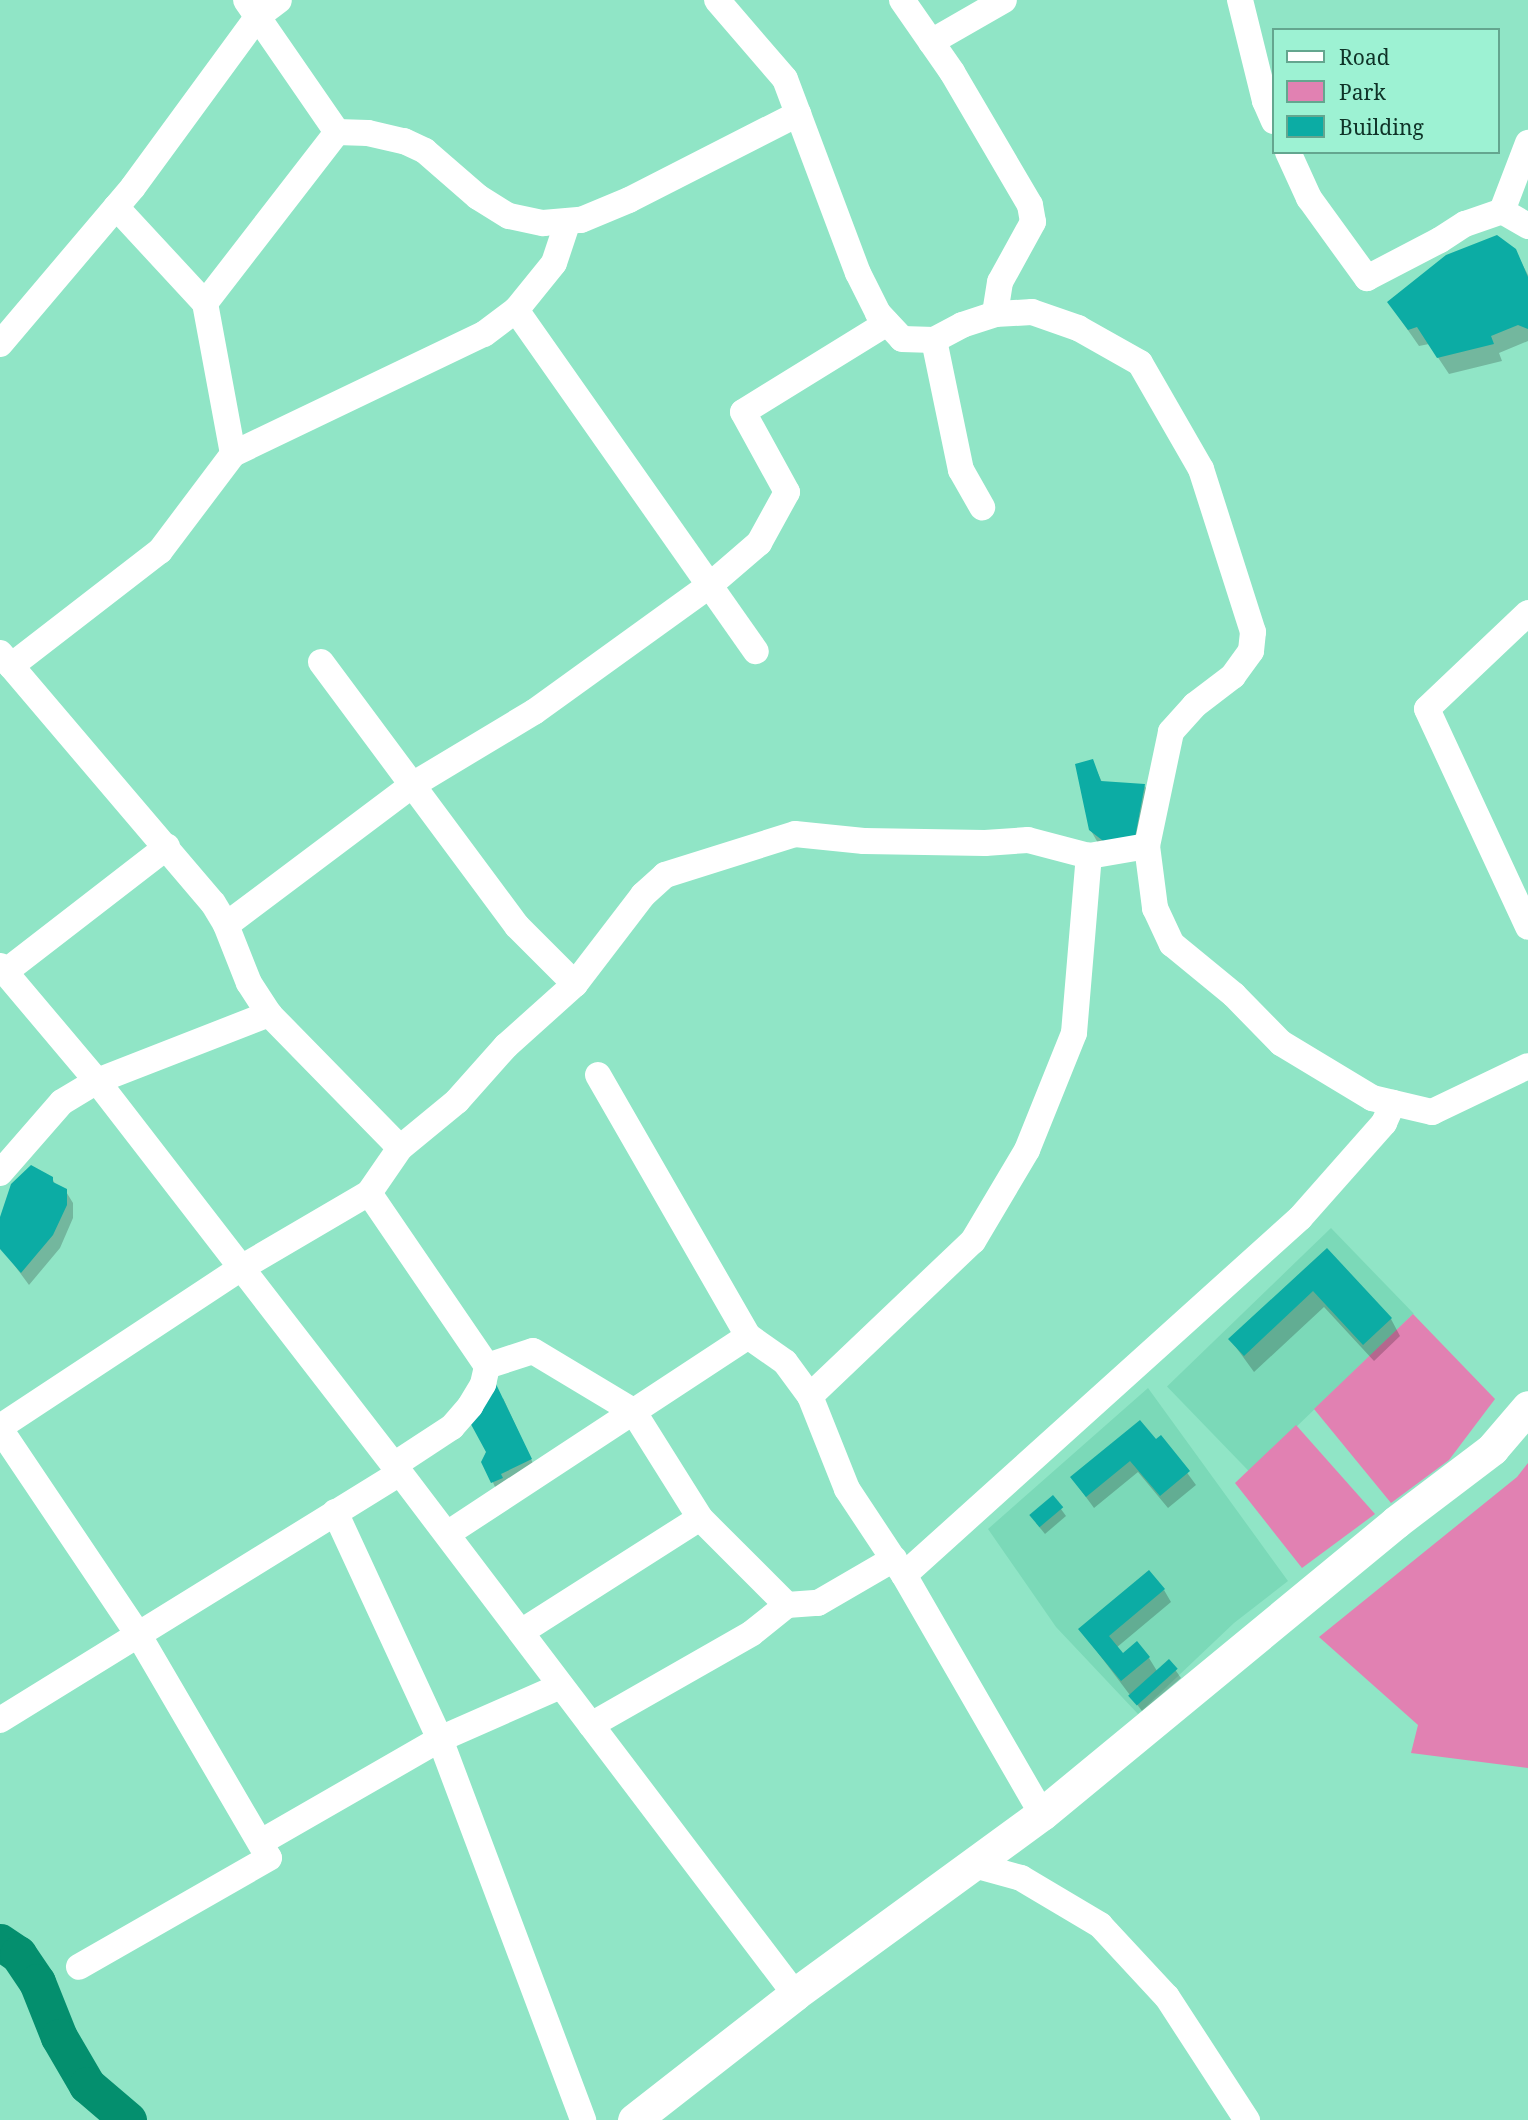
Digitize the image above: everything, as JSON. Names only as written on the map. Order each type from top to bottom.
[{"type":"main road","points":[[634,2120],[795,1994],[1042,1814],[1396,1522],[1492,1450],[1528,1407]]},
{"type":"street","points":[[0,344],[116,207],[252,8],[279,0]]},
{"type":"street","points":[[717,0],[785,79],[858,273],[878,313],[902,339],[934,340],[995,314],[1032,312],[1078,328],[1140,363],[1201,469],[1253,632],[1251,650],[1233,676],[1195,705],[1171,732],[1147,846],[1155,908],[1172,944],[1234,995],[1280,1043],[1372,1098],[1432,1112],[1528,1066]]},
{"type":"street","points":[[902,0],[931,42],[1030,205],[1032,222],[1000,282],[995,314]]},
{"type":"street","points":[[931,42],[1004,0]]},
{"type":"street","points":[[1240,0],[1265,100],[1272,116]]},
{"type":"street","points":[[252,8],[337,132]]},
{"type":"street","points":[[337,132],[369,133],[404,141],[425,150],[478,197],[509,216],[543,223],[582,220],[629,200],[798,114]]},
{"type":"street","points":[[205,303],[337,132]]},
{"type":"street","points":[[1502,211],[1528,144]]},
{"type":"street","points":[[1289,154],[1309,198],[1367,278],[1465,224],[1502,211],[1528,226]]},
{"type":"street","points":[[116,207],[205,303],[233,454]]},
{"type":"street","points":[[400,1149],[269,1014],[249,984],[226,925],[213,903],[6,660],[160,551],[233,454],[484,334],[516,310],[554,263],[568,221]]},
{"type":"street","points":[[516,310],[756,651]]},
{"type":"street","points":[[226,925],[414,784],[534,712],[709,586],[759,543],[787,492],[743,412],[887,323]]},
{"type":"street","points":[[934,340],[961,470],[982,508]]},
{"type":"street","points":[[1528,613],[1427,709],[1528,927]]},
{"type":"street","points":[[321,662],[517,926],[575,984]]},
{"type":"street","points":[[265,1850],[138,1634],[0,1428],[241,1268],[369,1193],[400,1149],[457,1101],[506,1046],[575,984],[643,895],[664,875],[795,834],[864,841],[985,843],[1028,840],[1089,856],[1147,846]]},
{"type":"street","points":[[167,847],[3,969],[97,1081],[397,1469],[795,1994]]},
{"type":"street","points":[[810,1396],[973,1241],[1027,1150],[1074,1033],[1089,856]]},
{"type":"street","points":[[0,1173],[62,1102],[97,1081],[269,1014]]},
{"type":"street","points":[[598,1075],[748,1336],[785,1362],[810,1396],[848,1489],[899,1567],[1042,1814]]},
{"type":"street","points":[[591,1725],[752,1633],[787,1605],[818,1603],[899,1567],[1300,1217],[1384,1124],[1393,1103]]},
{"type":"street","points":[[0,1720],[335,1512],[452,1427],[470,1406],[483,1384],[487,1366],[369,1193]]},
{"type":"street","points":[[447,1534],[748,1336]]},
{"type":"street","points":[[487,1366],[533,1350],[633,1411],[700,1518],[787,1605]]},
{"type":"street","points":[[335,1512],[440,1739],[583,2120]]},
{"type":"street","points":[[521,1632],[700,1518]]},
{"type":"street","points":[[79,1966],[440,1739],[561,1686]]},
{"type":"street","points":[[974,1865],[1021,1878],[1100,1925],[1167,1997],[1247,2120]]},
{"type":"shaded area","points":[[1331,1228],[1414,1314],[1250,1472],[1167,1386]]},
{"type":"shaded area","points":[[1148,1388],[1288,1581],[1234,1623],[1138,1714],[1056,1627],[988,1529]]},
{"type":"green space","points":[[1413,1314],[1495,1399],[1449,1460],[1391,1503],[1314,1409]]},
{"type":"green space","points":[[1296,1425],[1375,1514],[1302,1568],[1235,1483]]},
{"type":"green space","points":[[1528,1463],[1528,1768],[1411,1753],[1418,1725],[1319,1637],[1517,1477]]},
{"type":"building","points":[[1497,235],[1516,249],[1528,277],[1528,329],[1518,325],[1491,336],[1494,344],[1437,358],[1417,327],[1408,330],[1387,302],[1446,255]]},
{"type":"building","points":[[1093,759],[1101,781],[1145,784],[1134,843],[1111,847],[1089,830],[1075,764]]},
{"type":"building","points":[[31,1165],[53,1177],[53,1182],[67,1189],[67,1205],[53,1235],[21,1273],[0,1249],[0,1217],[11,1184]]},
{"type":"building","points":[[1327,1248],[1392,1318],[1363,1345],[1313,1291],[1244,1356],[1228,1339]]},
{"type":"building","points":[[496,1384],[532,1459],[501,1474],[503,1478],[491,1483],[481,1462],[486,1452],[467,1417]]},
{"type":"building","points":[[1140,1420],[1156,1439],[1161,1435],[1190,1471],[1160,1496],[1130,1461],[1086,1497],[1070,1477]]},
{"type":"building","points":[[1053,1495],[1063,1507],[1040,1527],[1029,1515]]},
{"type":"building","points":[[1149,1570],[1165,1589],[1109,1636],[1123,1653],[1137,1641],[1150,1657],[1121,1681],[1078,1629]]},
{"type":"building","points":[[1169,1659],[1178,1669],[1137,1705],[1128,1696]]},
{"type":"waterway","points":[[0,1942],[18,1954],[37,1982],[59,2037],[87,2085],[128,2120]]}]
